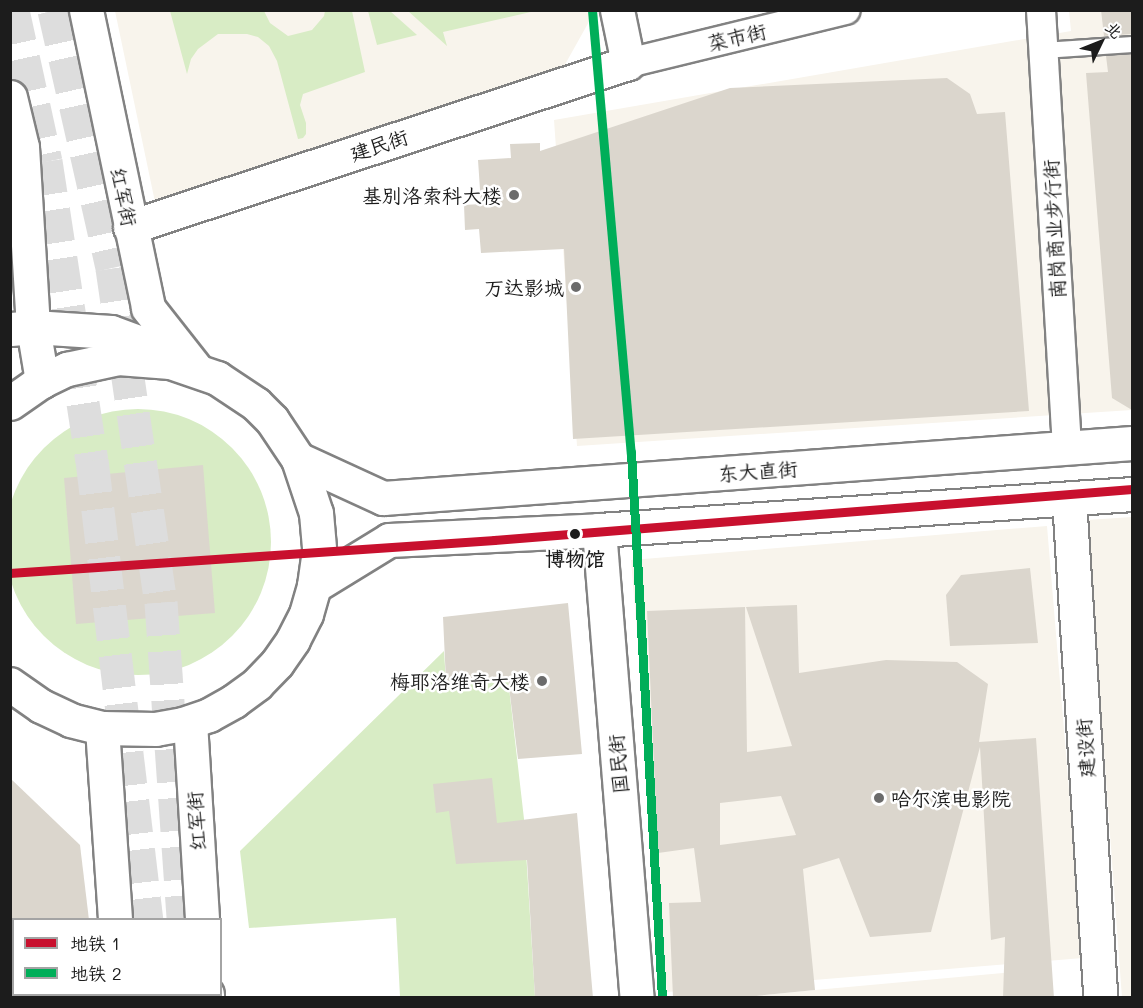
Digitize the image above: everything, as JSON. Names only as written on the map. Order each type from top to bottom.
[{"type":"main road","name":"红军街","points":[[86,10],[148,308],[196,369]]},
{"type":"main road","points":[[617,10],[628,63]]},
{"type":"main road","name":"建民街","points":[[130,227],[628,63]]},
{"type":"main road","points":[[10,97],[16,161],[22,328],[42,381]]},
{"type":"main road","points":[[10,356],[22,328]]},
{"type":"main road","points":[[10,684],[41,706],[71,720],[102,728],[156,729],[190,722],[234,701],[257,684],[277,663],[293,640],[306,614],[314,586],[319,550],[316,513],[298,459],[272,420],[256,404],[237,390],[154,346],[111,332],[22,328]]},
{"type":"main road","points":[[10,403],[42,381],[67,369],[118,358],[153,359],[196,369]]},
{"type":"main road","name":"东大直街","points":[[298,459],[383,498],[1132,443]]},
{"type":"main road","points":[[314,586],[389,540],[599,530],[1132,494]]},
{"type":"main road","name":"建设街","points":[[1069,499],[1100,998]]},
{"type":"main road","name":"国民街","points":[[599,530],[637,998]]},
{"type":"main road","name":"红军街","points":[[190,722],[202,918]]},
{"type":"main road","points":[[102,728],[114,918]]},
{"type":"street","name":"菜市街","points":[[628,63],[846,10]]},
{"type":"street","name":"南岗商业步行街","points":[[1041,10],[1067,448]]},
{"type":"lane","points":[[1043,50],[1132,44]]},
{"type":"shaded area","points":[[115,11],[595,11],[563,68],[155,202]]},
{"type":"shaded area","points":[[1069,11],[1132,11],[1132,410],[577,446],[554,120],[1071,31]]},
{"type":"shaded area","points":[[1132,517],[1132,997],[1122,998],[1087,520]]},
{"type":"shaded area","points":[[1047,526],[1083,958],[667,992],[631,560]]},
{"type":"shaded area","points":[[1014,972],[1016,997],[736,998],[815,990]]},
{"type":"green space","points":[[535,10],[443,32],[447,46],[408,11]]},
{"type":"green space","points":[[170,11],[264,11],[270,23],[288,36],[312,30],[324,16],[325,11],[352,11],[365,72],[303,94],[300,105],[306,123],[306,134],[303,138],[298,139],[277,61],[269,46],[258,37],[247,34],[218,34],[198,49],[191,59],[187,74]]},
{"type":"green space","points":[[368,11],[390,11],[417,35],[377,45]]},
{"type":"green space","points":[[138,409],[164,412],[189,420],[212,432],[232,448],[248,468],[260,491],[268,516],[271,542],[268,568],[260,593],[248,616],[232,636],[212,652],[189,664],[164,672],[138,675],[112,672],[87,664],[64,652],[44,636],[28,616],[16,593],[8,568],[5,542],[8,516],[16,491],[28,468],[44,448],[64,432],[87,420],[112,412]]},
{"type":"green space","points":[[444,651],[446,682],[508,679],[524,819],[535,997],[400,997],[396,918],[249,928],[240,851]]},
{"type":"building","points":[[1101,10],[1132,10],[1132,34],[1104,36]]},
{"type":"building","points":[[1132,54],[1132,410],[1112,398],[1086,73],[1108,72],[1106,56]]},
{"type":"building","points":[[947,78],[970,94],[977,114],[1005,112],[1029,411],[573,439],[564,249],[481,253],[479,229],[465,230],[464,205],[481,204],[478,160],[511,158],[510,144],[540,143],[540,151],[730,88]]},
{"type":"building","points":[[203,465],[215,613],[76,624],[64,478]]},
{"type":"building","points":[[1030,568],[1038,643],[950,646],[946,595],[961,575]]},
{"type":"building","name":"梅耶洛维奇大楼","points":[[568,603],[582,754],[518,759],[508,679],[446,682],[443,617]]},
{"type":"building","points":[[797,605],[799,673],[886,660],[957,662],[988,684],[979,742],[1036,738],[1054,998],[1003,998],[1005,937],[991,940],[980,747],[931,932],[870,937],[839,858],[803,869],[815,990],[736,998],[673,998],[669,903],[701,902],[694,848],[658,853],[647,611],[745,607],[747,752],[792,746],[746,607]],"holes":[[[781,796],[796,835],[720,845],[720,803]]]},
{"type":"building","points":[[10,778],[80,845],[89,918],[12,918],[10,920]]},
{"type":"building","points":[[492,778],[497,823],[577,813],[593,998],[535,998],[527,860],[456,864],[449,811],[436,813],[433,784]]},
{"type":"tunnel","points":[[13,10],[46,161],[92,460],[147,918]]},
{"type":"tunnel","points":[[54,10],[112,268],[161,602],[183,918]]},
{"type":"metro line","name":"2","points":[[592,10],[631,452],[662,998]]},
{"type":"metro line","name":"1","points":[[10,573],[494,540],[1132,489]]},
{"type":"place","name":"基别洛索科大楼","points":[[514,195]]},
{"type":"place","name":"万达影城","points":[[576,287]]},
{"type":"place","name":"博物馆","points":[[575,534]]},
{"type":"place","name":"梅耶洛维奇大楼","points":[[542,681]]},
{"type":"place","name":"哈尔滨电影院","points":[[879,798]]}]
